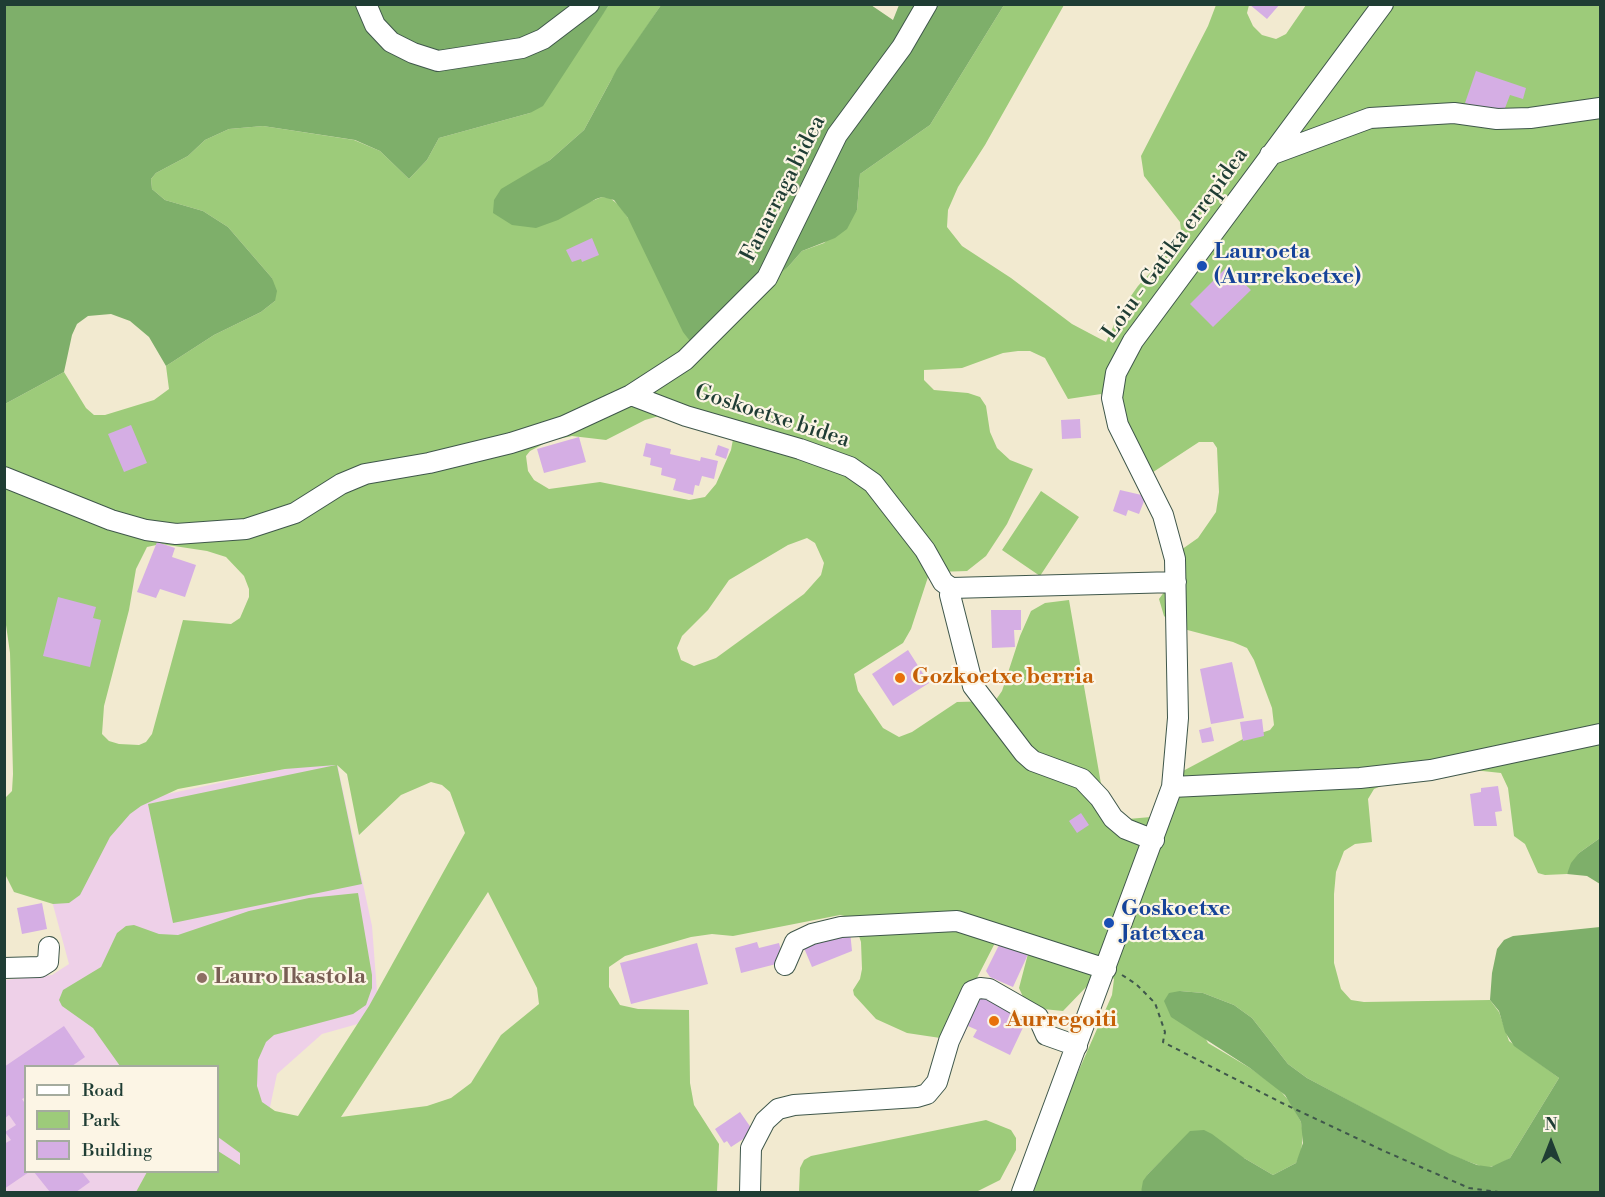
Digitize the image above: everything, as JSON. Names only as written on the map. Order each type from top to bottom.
[{"type":"street","points":[[366,4],[375,25],[391,42],[413,53],[438,61],[522,48],[543,39],[589,4]]},
{"type":"street","name":"Fanarraga bidea","points":[[4,477],[111,520],[146,530],[176,534],[246,529],[295,513],[341,484],[365,474],[429,463],[511,443],[564,426],[631,394],[685,360],[767,278],[837,135],[902,47],[927,4]]},
{"type":"street","name":"Loiu - Gatika errepidea","points":[[1022,1192],[1172,787],[1178,718],[1176,582],[1169,531],[1118,425],[1113,386],[1122,360],[1133,340],[1383,4]]},
{"type":"street","points":[[1270,155],[1370,118],[1454,113],[1497,119],[1530,118],[1600,108]]},
{"type":"street","name":"Goskoetxe bidea","points":[[631,394],[686,416],[800,449],[850,467],[873,483],[925,550],[943,582],[951,588],[950,595],[973,686],[1024,753],[1033,761],[1082,779],[1101,798],[1113,818],[1126,829],[1154,840]]},
{"type":"street","points":[[951,588],[1176,582]]},
{"type":"street","points":[[1172,787],[1360,778],[1431,770],[1600,734]]},
{"type":"street","points":[[785,965],[795,942],[812,934],[841,927],[957,921],[1106,969]]},
{"type":"street","points":[[4,968],[40,967],[48,962],[49,947]]},
{"type":"street","points":[[750,1192],[751,1148],[765,1121],[778,1109],[794,1105],[917,1097],[927,1094],[938,1082],[949,1041],[972,991],[980,988],[989,989],[1038,1017],[1046,1035],[1077,1046]]},
{"type":"path","points":[[1106,969],[1116,971],[1136,984],[1155,1003],[1165,1032],[1163,1042],[1282,1103],[1384,1151],[1469,1188],[1498,1192]]},
{"type":"shaded area","name":"Lauro Ikastola","points":[[336,758],[372,926],[379,1018],[322,1034],[277,1074],[252,1192],[5,1192],[5,980],[52,975],[69,964],[36,842],[144,799]]},
{"type":"green space","points":[[5,5],[609,5],[543,106],[530,113],[439,138],[427,160],[409,179],[380,151],[355,140],[263,126],[229,129],[205,140],[188,156],[156,173],[151,179],[152,189],[165,200],[203,211],[228,227],[272,278],[277,291],[275,301],[261,312],[214,335],[166,366],[149,337],[130,321],[111,314],[88,316],[77,324],[72,335],[64,372],[5,404]]},
{"type":"green space","points":[[609,5],[661,5],[611,80],[584,130],[550,160],[536,169],[587,203],[602,197],[610,198],[620,206],[628,218],[774,276],[788,267],[802,251],[824,243],[857,210],[860,174],[930,125],[1004,5],[1064,5],[985,145],[958,187],[948,210],[947,227],[962,246],[1011,278],[1072,324],[1106,342],[1121,310],[1138,286],[1182,238],[1180,222],[1144,176],[1141,156],[1208,26],[1216,5],[1249,5],[1247,13],[1253,26],[1262,35],[1276,39],[1286,34],[1306,5],[1600,5],[1600,838],[1579,853],[1567,874],[1545,875],[1538,873],[1525,844],[1514,836],[1508,788],[1501,773],[1473,770],[1386,784],[1374,789],[1368,799],[1372,842],[1355,844],[1344,851],[1336,872],[1334,894],[1334,963],[1341,989],[1351,1000],[1364,1002],[1490,1000],[1499,1012],[1509,1041],[1559,1078],[1510,1158],[1498,1165],[1486,1168],[1450,1155],[1307,1078],[1288,1064],[1252,1018],[1234,1005],[1203,993],[1180,991],[1208,1043],[1278,1088],[1290,1102],[1301,1122],[1303,1134],[1301,1153],[1296,1163],[1273,1175],[1244,1158],[1162,1160],[1148,1174],[1141,1192],[1032,1192],[1075,1079],[1112,995],[1114,979],[1111,976],[1091,982],[1063,1011],[1043,1009],[1024,999],[1019,988],[1029,950],[997,939],[977,978],[965,1014],[947,1039],[907,1033],[876,1019],[854,995],[853,990],[860,979],[862,969],[861,942],[853,918],[840,915],[733,936],[712,934],[691,937],[625,956],[609,967],[609,987],[620,1005],[638,1009],[689,1010],[690,1083],[694,1105],[719,1144],[717,1192],[136,1192],[146,1173],[219,1173],[219,1152],[240,1165],[240,1153],[219,1138],[219,1065],[119,1065],[93,1028],[62,1006],[59,1000],[63,990],[101,967],[117,933],[126,926],[134,925],[159,934],[178,935],[249,911],[309,898],[358,893],[372,975],[372,988],[366,1005],[353,1014],[274,1035],[266,1042],[258,1060],[257,1086],[262,1102],[275,1111],[298,1116],[369,1006],[465,833],[450,792],[442,785],[431,782],[401,795],[359,835],[347,774],[337,765],[362,884],[173,923],[148,804],[336,765],[285,769],[178,789],[141,806],[130,814],[110,837],[80,895],[69,903],[53,904],[14,892],[5,874],[5,798],[12,791],[13,774],[10,653],[5,618],[5,404],[64,372],[86,408],[94,415],[105,415],[154,400],[169,389],[166,366],[214,335],[261,312],[275,301],[272,278],[228,227],[203,211],[165,200],[152,189],[151,179],[156,173],[188,156],[205,140],[229,129],[263,126],[354,140],[380,151],[409,179],[427,160],[439,138],[530,113]],"holes":[[[1030,351],[1045,358],[1068,399],[1101,394],[1144,478],[1199,442],[1213,442],[1217,448],[1219,492],[1216,512],[1198,538],[1171,557],[1167,588],[1159,599],[1164,616],[1176,627],[1247,648],[1254,660],[1272,708],[1274,725],[1270,730],[1243,739],[1183,771],[1175,793],[1151,817],[1128,819],[1104,801],[1069,600],[1045,603],[1031,611],[1020,636],[1002,691],[995,701],[957,702],[912,732],[899,737],[883,728],[858,691],[854,674],[903,643],[911,629],[928,577],[937,572],[967,571],[986,556],[1007,524],[1033,469],[1010,460],[997,448],[990,432],[986,406],[980,397],[968,393],[934,390],[924,380],[924,370],[962,368],[1003,353]],[[659,416],[672,416],[734,434],[731,450],[716,484],[705,497],[689,500],[600,482],[549,489],[534,480],[528,471],[526,456],[530,451],[549,441],[572,436],[606,440],[645,420]],[[807,538],[815,543],[824,563],[821,575],[804,594],[716,658],[694,666],[681,660],[677,648],[682,636],[708,610],[729,580],[788,545]],[[161,544],[207,551],[226,557],[244,576],[249,589],[249,597],[240,618],[231,624],[183,620],[152,734],[146,742],[139,745],[119,744],[109,741],[102,734],[104,706],[129,610],[136,569],[147,547]],[[488,892],[537,988],[539,1004],[501,1035],[471,1083],[451,1098],[427,1106],[341,1117]]]},
{"type":"green space","points":[[661,5],[871,5],[893,20],[899,5],[1004,5],[930,125],[860,174],[857,210],[847,229],[835,238],[802,251],[788,267],[695,341],[690,341],[683,332],[628,218],[614,200],[602,197],[596,199],[558,220],[536,228],[512,225],[493,213],[494,200],[501,189],[550,160],[584,130],[617,69]]},
{"type":"green space","points":[[1041,491],[1079,517],[1040,576],[1002,550]]},
{"type":"green space","points":[[1600,838],[1600,884],[1587,876],[1567,874],[1571,863],[1579,853]]},
{"type":"green space","points":[[1600,927],[1600,1192],[1141,1192],[1143,1181],[1148,1174],[1190,1131],[1204,1130],[1212,1134],[1244,1158],[1273,1175],[1296,1163],[1303,1143],[1301,1122],[1285,1095],[1250,1068],[1171,1017],[1164,1001],[1169,993],[1180,991],[1203,993],[1234,1005],[1252,1018],[1288,1064],[1307,1078],[1450,1154],[1477,1165],[1491,1167],[1510,1158],[1559,1078],[1514,1046],[1505,1032],[1499,1011],[1490,1000],[1497,949],[1504,940],[1513,936]]},
{"type":"green space","points":[[986,1120],[1011,1130],[1016,1138],[1016,1150],[1000,1180],[976,1192],[799,1192],[800,1168],[804,1160],[811,1156]]},
{"type":"building","points":[[1249,4],[1280,4],[1267,19]]},
{"type":"building","points":[[1476,71],[1526,88],[1523,99],[1510,95],[1502,116],[1465,103]]},
{"type":"building","points":[[592,238],[599,255],[582,262],[581,259],[572,262],[566,250]]},
{"type":"building","points":[[1227,267],[1251,290],[1213,327],[1190,304]]},
{"type":"building","points":[[1080,419],[1081,438],[1062,439],[1061,420]]},
{"type":"building","points":[[131,425],[147,463],[124,472],[108,434]]},
{"type":"building","points":[[579,437],[586,462],[544,473],[537,449]]},
{"type":"building","points":[[646,443],[671,449],[670,454],[700,461],[701,457],[718,461],[714,479],[702,476],[699,486],[695,485],[693,495],[673,490],[676,479],[661,475],[662,468],[650,465],[651,458],[643,456]]},
{"type":"building","points":[[718,445],[729,449],[726,459],[715,455]]},
{"type":"building","points":[[1120,490],[1146,496],[1139,514],[1128,510],[1126,516],[1113,511]]},
{"type":"building","points":[[157,542],[175,548],[172,557],[196,565],[185,597],[160,589],[156,598],[137,592]]},
{"type":"building","points":[[58,597],[96,607],[93,618],[101,620],[90,667],[43,656]]},
{"type":"building","points":[[991,610],[1021,610],[1021,630],[1014,630],[1015,647],[992,648]]},
{"type":"building","name":"Gozkoetxe berria","points":[[908,650],[929,683],[893,706],[872,674]]},
{"type":"building","points":[[1232,662],[1244,718],[1211,724],[1200,669]]},
{"type":"building","points":[[1262,719],[1264,736],[1243,741],[1240,722]]},
{"type":"building","points":[[1211,727],[1214,741],[1202,743],[1199,730]]},
{"type":"building","points":[[1498,786],[1502,811],[1495,812],[1497,826],[1474,826],[1470,794],[1481,792],[1481,788]]},
{"type":"building","points":[[1081,813],[1089,825],[1077,833],[1069,821]]},
{"type":"building","points":[[42,903],[47,929],[22,934],[17,908]]},
{"type":"building","points":[[850,931],[852,951],[812,967],[804,948]]},
{"type":"building","points":[[1002,939],[1030,950],[1013,987],[990,977],[986,971]]},
{"type":"building","points":[[757,942],[759,948],[779,943],[784,962],[741,973],[735,948]]},
{"type":"building","points":[[697,943],[708,984],[631,1004],[620,963]]},
{"type":"building","name":"Aurregoiti","points":[[976,992],[1028,1017],[1010,1055],[973,1037],[977,1030],[968,1026],[962,1039],[955,1036]]},
{"type":"building","points":[[64,1026],[85,1057],[73,1065],[24,1065],[24,1098],[22,1099],[24,1102],[24,1173],[28,1173],[4,1189],[4,1144],[11,1140],[5,1132],[16,1125],[9,1115],[4,1119],[4,1067]]},
{"type":"building","points":[[740,1112],[754,1132],[731,1147],[727,1141],[724,1143],[715,1129]]},
{"type":"building","points":[[35,1173],[83,1173],[90,1182],[76,1192],[50,1192]]},
{"type":"place","name":"Lauroeta (Aurrekoetxe)","points":[[1202,266]]},
{"type":"place","name":"Gozkoetxe berria","points":[[900,678]]},
{"type":"place","name":"Goskoetxe Jatetxea","points":[[1109,923]]},
{"type":"place","name":"Lauro Ikastola","points":[[202,978]]},
{"type":"place","name":"Aurregoiti","points":[[994,1021]]}]
